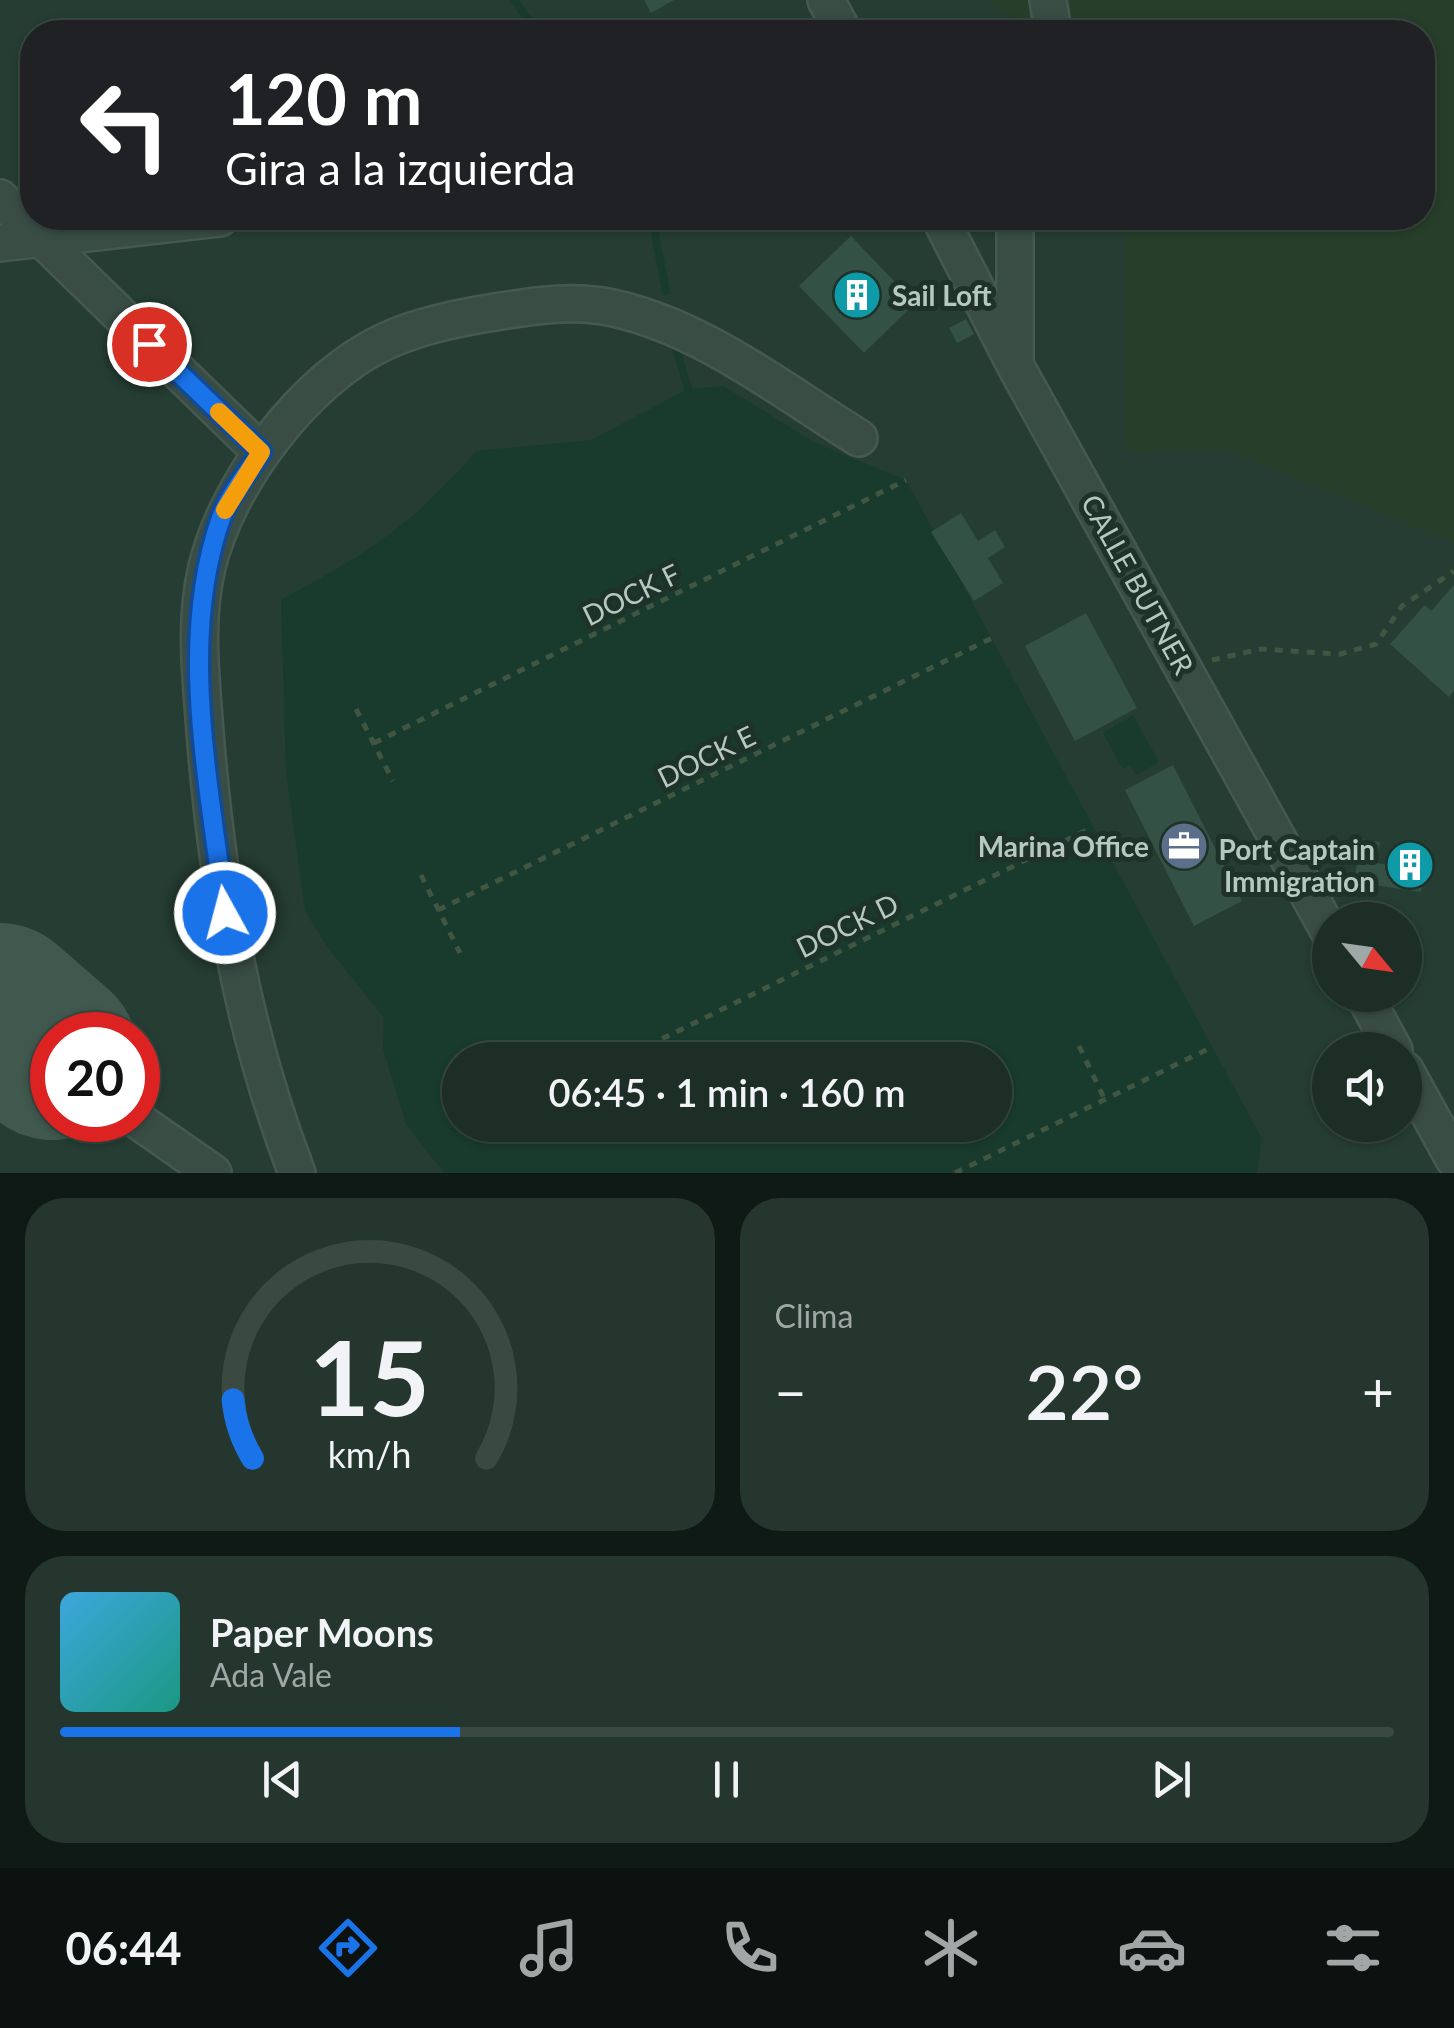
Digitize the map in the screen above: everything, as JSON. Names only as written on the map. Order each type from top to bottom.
[{"type":"street","points":[[0,198],[20,218]]},
{"type":"street","points":[[32,230],[261,452]]},
{"type":"street","points":[[0,243],[99,230]]},
{"type":"street","points":[[946,230],[1015,365]]},
{"type":"street","name":"CALLE BUTNER","points":[[1015,230],[1015,365],[1313,902]]},
{"type":"street","points":[[297,1173],[260,1070],[225,913],[198,626],[207,568],[223,513],[261,452],[320,388],[383,342],[490,313],[570,303],[613,308],[680,329],[859,438]]},
{"type":"street","points":[[1422,1101],[1454,1159]]},
{"type":"street","points":[[160,1136],[213,1173]]},
{"type":"path","name":"DOCK F","points":[[374,744],[906,480]]},
{"type":"path","points":[[1185,667],[1261,649],[1324,655],[1376,644],[1402,606],[1454,571]]},
{"type":"path","name":"DOCK E","points":[[438,910],[992,638]]},
{"type":"path","points":[[356,709],[392,781]]},
{"type":"path","name":"DOCK D","points":[[656,1042],[1093,827]]},
{"type":"path","points":[[421,874],[460,952]]},
{"type":"path","points":[[1079,1046],[1104,1100]]},
{"type":"path","points":[[955,1173],[1212,1047]]},
{"type":"shaded area","points":[[988,0],[1454,0],[1454,543],[1227,451],[1124,452],[1125,230],[1435,230],[1435,20],[1013,20]]},
{"type":"shaded area","points":[[723,386],[814,442],[906,480],[1262,1139],[1257,1173],[444,1173],[406,1124],[383,1049],[384,1018],[329,949],[305,911],[286,771],[281,600],[386,536],[430,500],[476,451],[591,440],[688,389]]},
{"type":"shaded area","points":[[1133,715],[1159,762],[1136,775],[1130,765],[1123,769],[1103,733]]},
{"type":"building","points":[[644,0],[674,0],[651,13]]},
{"type":"building","name":"Sail Loft","points":[[851,236],[915,303],[864,353],[799,286]]},
{"type":"building","points":[[966,319],[974,334],[957,343],[949,328]]},
{"type":"building","points":[[961,513],[978,541],[995,530],[1005,547],[988,558],[1003,583],[974,601],[931,532]]},
{"type":"building","points":[[1454,585],[1454,691],[1449,697],[1390,644],[1425,605],[1431,611]]},
{"type":"building","points":[[1086,613],[1137,708],[1075,741],[1025,646]]},
{"type":"building","name":"Marina Office","points":[[1173,765],[1242,901],[1194,926],[1125,790]]},
{"type":"building","name":"Port Captain Immigration","points":[[1361,839],[1380,842],[1377,863],[1394,866],[1397,846],[1428,850],[1421,892],[1354,882]]},
{"type":"waterway","points":[[514,0],[528,20]]},
{"type":"waterway","points":[[654,230],[666,291]]},
{"type":"waterway","points":[[674,340],[688,389]]},
{"type":"runway","points":[[0,1009],[30,1035]]},
{"type":"slow traffic","points":[[219,412],[261,452],[225,510]]},
{"type":"place","name":"Sail Loft","points":[[857,295]]},
{"type":"place","name":"Marina Office","points":[[1184,846]]},
{"type":"place","name":"Port Captain Immigration","points":[[1410,865]]},
{"type":"route","points":[[149,344],[261,452],[223,513],[207,568],[198,626],[208,766],[225,913]]}]
